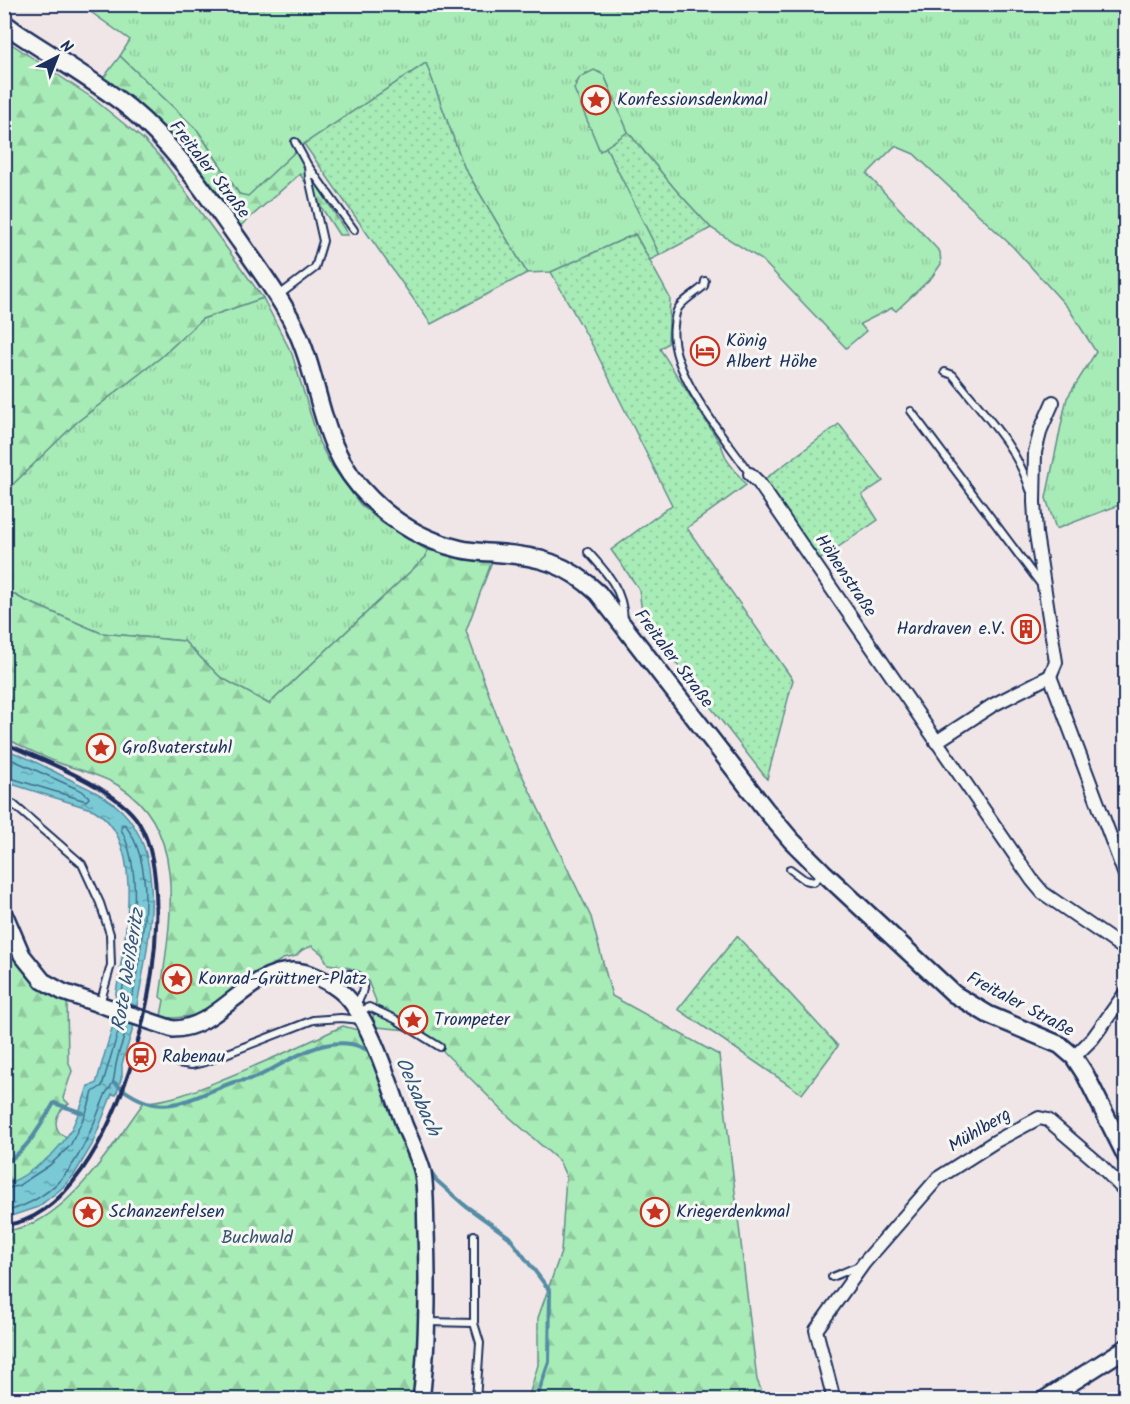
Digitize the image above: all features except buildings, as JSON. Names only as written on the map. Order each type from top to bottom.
[{"type":"main road","name":"Freitaler Straße","points":[[4,22],[127,106],[151,128],[189,170],[278,297],[293,323],[304,349],[326,426],[336,452],[369,498],[404,527],[424,538],[462,550],[545,559],[563,566],[582,578],[598,593],[765,809],[823,872],[961,999],[989,1015],[1060,1045],[1074,1057],[1086,1074],[1125,1156]]},
{"type":"main road","points":[[1044,1400],[1125,1348]]},
{"type":"street","points":[[936,742],[993,705],[1050,676],[1056,662],[1047,591],[1036,534],[1034,507],[1035,452],[1041,429],[1053,402]]},
{"type":"street","name":"Höhenstraße","points":[[750,474],[759,483],[818,568],[1008,848],[1043,893],[1125,950]]},
{"type":"street","points":[[1050,676],[1125,878]]},
{"type":"street","points":[[4,913],[22,955],[43,981],[63,992],[173,1029],[184,1029],[210,1017],[248,988],[277,973],[293,971],[308,974],[345,995],[358,1013],[378,1055],[423,1173],[428,1274],[426,1360],[421,1400]]},
{"type":"street","name":"Freitaler Straße","points":[[1074,1057],[1093,1038],[1125,992]]},
{"type":"street","name":"Mühlberg","points":[[864,1263],[938,1178],[996,1141],[1039,1118],[1048,1120],[1097,1162],[1125,1192]]},
{"type":"street","points":[[834,1400],[816,1330],[864,1263]]},
{"type":"lane","points":[[295,142],[308,166],[354,230]]},
{"type":"lane","points":[[278,297],[315,268],[322,241],[308,166]]},
{"type":"lane","name":"Höhenstraße","points":[[705,281],[704,286],[680,306],[676,313],[674,346],[677,361],[696,396],[750,474]]},
{"type":"lane","points":[[945,372],[953,375],[1017,457],[1025,473],[1034,507]]},
{"type":"lane","points":[[911,411],[1047,591]]},
{"type":"lane","points":[[588,552],[609,575],[624,603],[624,627]]},
{"type":"lane","points":[[4,800],[13,804],[82,864],[100,903],[110,934],[111,965],[99,1005]]},
{"type":"lane","points":[[790,869],[805,880],[814,882],[823,872]]},
{"type":"lane","points":[[330,985],[341,974],[351,973],[361,980],[364,988],[358,1013]]},
{"type":"lane","points":[[178,1063],[191,1065],[205,1062],[313,1020],[341,1018],[369,1007],[395,1019],[440,1047]]},
{"type":"lane","points":[[474,1235],[474,1323],[480,1343],[476,1400]]},
{"type":"lane","points":[[832,1277],[864,1263]]},
{"type":"lane","points":[[427,1322],[474,1323]]},
{"type":"green space","points":[[81,5],[1125,5],[1125,509],[1119,505],[1056,529],[1046,498],[1064,411],[1067,398],[1096,352],[1069,309],[1013,247],[914,154],[895,146],[867,174],[940,252],[941,264],[932,277],[896,311],[892,308],[860,324],[866,331],[846,348],[762,260],[711,228],[675,189],[628,132],[604,75],[599,72],[586,73],[575,83],[600,151],[606,147],[660,255],[650,260],[635,234],[551,272],[527,273],[464,167],[426,63],[304,144],[248,197],[239,194],[198,131],[120,56],[130,40]]},
{"type":"green space","points":[[4,39],[91,97],[144,140],[162,159],[263,298],[202,319],[160,358],[77,422],[5,492]]},
{"type":"green space","points":[[120,56],[198,131],[239,194],[248,196],[296,151],[348,235],[339,235],[300,174],[238,228],[101,81]]},
{"type":"green space","points":[[426,63],[464,167],[527,273],[431,324],[304,144]]},
{"type":"green space","points":[[594,70],[604,75],[628,132],[600,151],[574,89],[580,77]]},
{"type":"green space","points":[[628,132],[711,228],[660,255],[606,147]]},
{"type":"green space","points":[[635,234],[670,298],[668,343],[660,349],[721,445],[727,460],[746,485],[687,528],[793,680],[767,779],[643,621],[639,589],[611,550],[672,505],[595,350],[551,272]]},
{"type":"green space","points":[[263,298],[292,354],[319,442],[330,463],[360,504],[382,523],[427,550],[426,557],[269,704],[220,677],[184,641],[101,633],[22,599],[5,589],[4,492],[77,422],[160,358],[202,319]]},
{"type":"green space","points":[[839,424],[883,481],[862,495],[878,520],[819,560],[765,479]]},
{"type":"green space","points":[[427,550],[492,561],[466,631],[507,744],[591,917],[612,996],[719,1055],[757,1380],[765,1399],[528,1399],[538,1365],[538,1318],[561,1252],[566,1176],[559,1161],[507,1115],[443,1051],[408,1030],[377,1027],[373,1018],[376,1001],[368,981],[350,968],[328,964],[322,954],[312,946],[249,978],[205,1016],[167,1018],[161,1016],[164,1000],[160,997],[168,941],[170,882],[166,854],[157,828],[142,805],[119,786],[52,760],[5,738],[4,589],[101,633],[184,641],[220,677],[269,704],[426,557]]},
{"type":"green space","points":[[4,888],[36,986],[67,1001],[68,1060],[72,1071],[63,1098],[69,1104],[57,1116],[56,1122],[58,1131],[68,1137],[41,1166],[5,1184]]},
{"type":"green space","points":[[737,936],[838,1046],[802,1094],[678,1009]]},
{"type":"green space","name":"Buchwald","points":[[343,1026],[365,1032],[411,1161],[415,1183],[421,1270],[419,1353],[414,1399],[5,1400],[5,1232],[36,1222],[68,1199],[109,1152],[144,1102],[177,1097],[272,1059]]},
{"type":"water","name":"Rote Weißeritz","points":[[5,750],[27,758],[103,796],[122,811],[137,831],[146,854],[151,905],[146,958],[137,1006],[115,999],[123,952],[128,897],[127,870],[122,846],[111,825],[94,810],[5,782]]},
{"type":"water","points":[[115,1018],[134,1025],[122,1064],[122,1076],[116,1095],[112,1094],[92,1145],[74,1175],[61,1189],[38,1207],[5,1218],[5,1184],[23,1176],[55,1152],[63,1143],[75,1123],[88,1086],[96,1084]]},
{"type":"waterway","name":"Oelsabach","points":[[115,1083],[147,1102],[161,1105],[174,1104],[234,1082],[252,1079],[302,1053],[326,1045],[351,1044],[373,1052]]},
{"type":"waterway","points":[[4,1164],[27,1144],[54,1103],[83,1113]]},
{"type":"waterway","name":"Oelsabach","points":[[427,1163],[435,1179],[463,1204],[509,1237],[550,1291],[549,1362],[536,1400]]},
{"type":"railway","points":[[4,743],[78,776],[129,810],[139,823],[153,864],[156,920],[150,985],[135,1052],[112,1116],[82,1170],[46,1209],[4,1225]]},
{"type":"place","name":"Konfessionsdenkmal","points":[[596,100]]},
{"type":"place","name":"König Albert Höhe","points":[[705,351]]},
{"type":"place","name":"Hardraven e.V.","points":[[1026,629]]},
{"type":"place","name":"Großvaterstuhl","points":[[101,748]]},
{"type":"place","name":"Konrad-Grüttner-Platz","points":[[177,979]]},
{"type":"place","name":"Trompeter","points":[[413,1020]]},
{"type":"place","name":"Rabenau","points":[[141,1057]]},
{"type":"place","name":"Schanzenfelsen","points":[[88,1212]]},
{"type":"place","name":"Kriegerdenkmal","points":[[655,1212]]}]
